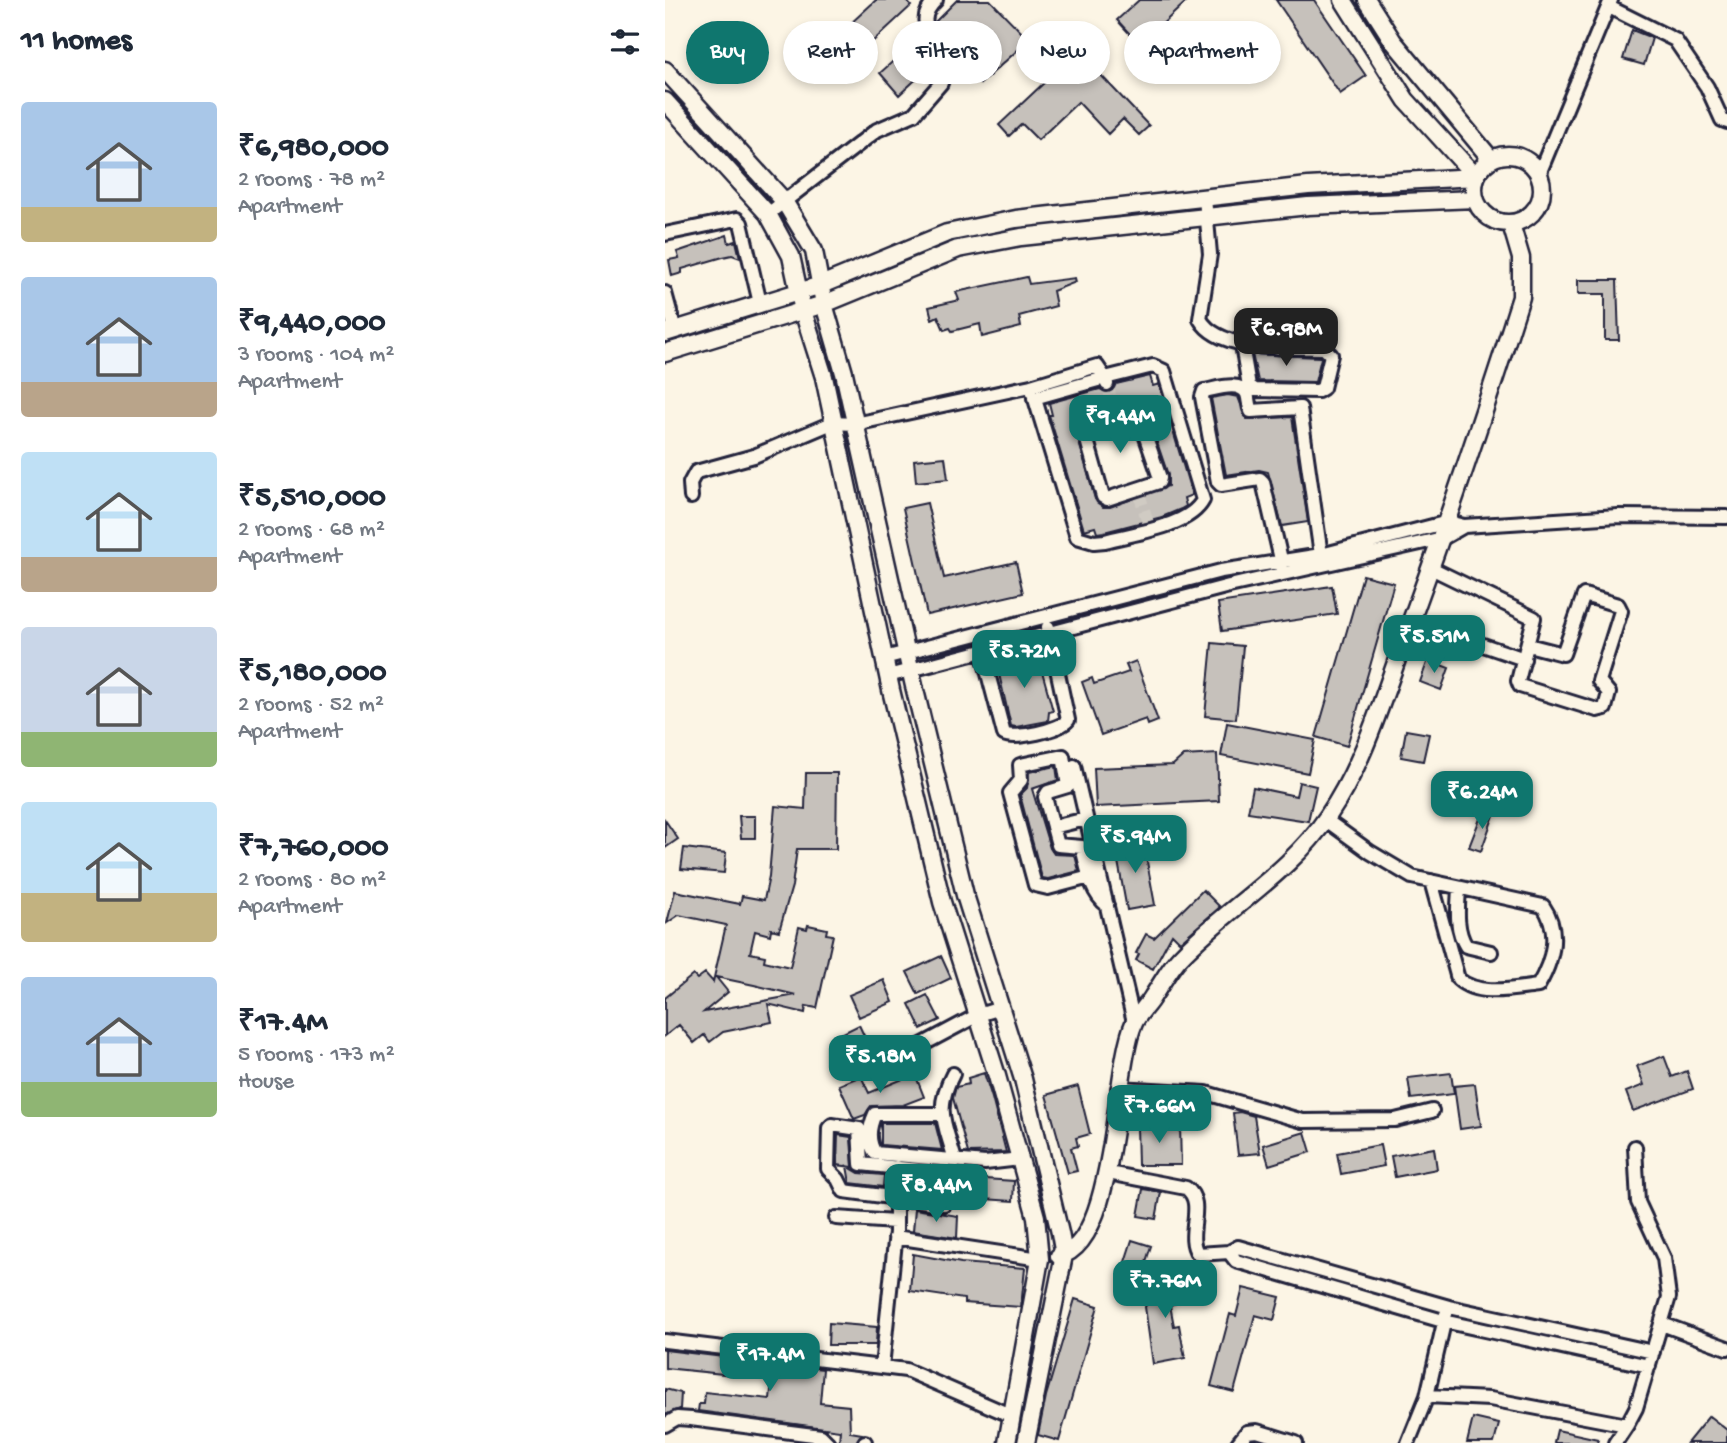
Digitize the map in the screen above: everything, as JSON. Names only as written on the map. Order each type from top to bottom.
[{"type":"street","points":[[768,214],[877,130],[914,114],[941,83],[947,61],[924,25],[926,14],[936,0]]},
{"type":"street","points":[[1343,0],[1406,100],[1476,177]]},
{"type":"street","points":[[1367,0],[1393,41],[1490,159]]},
{"type":"street","points":[[1539,174],[1610,3],[1675,40],[1707,87],[1722,120],[1727,122]]},
{"type":"street","points":[[665,70],[784,201],[814,251],[824,304],[877,514],[911,670],[966,897],[1023,1079],[1064,1255],[1026,1443]]},
{"type":"street","points":[[681,88],[665,102],[768,214],[791,256],[803,311],[824,377],[888,676],[942,902],[978,1015],[1036,1217],[1039,1259],[1007,1443]]},
{"type":"street","points":[[1513,155],[1524,158],[1539,174],[1543,185],[1538,206],[1531,215],[1511,224],[1489,218],[1475,200],[1476,177],[1490,159],[1513,155]]},
{"type":"street","points":[[665,292],[670,331],[821,285],[947,233],[1016,219],[1308,186],[1476,177]]},
{"type":"street","points":[[1205,198],[1209,217],[1210,254],[1200,319],[1204,326],[1242,345],[1324,348],[1331,355],[1322,388],[1318,391],[1255,390],[1249,386],[1242,345]]},
{"type":"street","points":[[665,353],[824,304],[958,249],[1021,237],[1308,206],[1475,200]]},
{"type":"street","points":[[665,234],[737,219],[741,223],[760,303]]},
{"type":"street","points":[[895,1237],[1039,1259],[1064,1255],[1082,1237],[1098,1208],[1108,1172],[1118,1088],[1134,1022],[1180,957],[1279,872],[1326,820],[1352,779],[1443,538],[1521,297],[1521,258],[1511,224]]},
{"type":"street","points":[[691,497],[691,483],[696,472],[754,456],[832,423],[855,424],[1033,392],[1097,366],[1106,381],[1153,366],[1164,371],[1203,500],[1197,511],[1186,519],[1149,526],[1105,541],[1094,542],[1077,537],[1033,392]]},
{"type":"street","points":[[1284,575],[1263,482],[1260,479],[1221,485],[1218,482],[1202,397],[1205,391],[1239,387],[1247,393],[1251,411],[1300,408],[1321,555]]},
{"type":"street","points":[[1138,414],[1160,478],[1159,482],[1138,491],[1103,498],[1085,433],[1087,427],[1115,416],[1138,414]]},
{"type":"street","points":[[853,519],[877,514]]},
{"type":"street","points":[[884,658],[1221,571],[1321,555],[1448,522],[1464,526],[1618,516],[1727,517]]},
{"type":"street","points":[[888,676],[1049,632],[1443,538],[1464,526]]},
{"type":"street","points":[[1431,568],[1531,615],[1534,622],[1518,681],[1520,685],[1602,710],[1609,693],[1599,681],[1620,607],[1615,603],[1584,595],[1565,653],[1528,645]]},
{"type":"street","points":[[982,651],[1004,734],[1015,738],[1062,726],[1068,720],[1045,616]]},
{"type":"street","points":[[1451,634],[1524,659]]},
{"type":"street","points":[[1090,877],[1048,888],[1035,885],[1010,793],[1021,780],[1020,765],[1061,754],[1068,786],[1048,792],[1045,797],[1058,845],[1082,847],[1099,900],[1107,905]]},
{"type":"street","points":[[1074,766],[1134,1022]]},
{"type":"street","points":[[1053,827],[1086,819]]},
{"type":"street","points":[[1326,820],[1381,859],[1412,877],[1431,881],[1459,888],[1543,906],[1554,922],[1550,965],[1538,986],[1506,990],[1467,988],[1458,979],[1431,881]]},
{"type":"street","points":[[1459,888],[1459,929],[1462,940],[1466,946],[1491,952]]},
{"type":"street","points":[[942,902],[966,897]]},
{"type":"street","points":[[901,1056],[978,1015],[1001,1008]]},
{"type":"street","points":[[953,1074],[942,1095],[943,1114],[955,1160]]},
{"type":"street","points":[[1118,1088],[1206,1093],[1303,1121],[1395,1119],[1432,1111]]},
{"type":"street","points":[[943,1114],[875,1114],[871,1124],[870,1144],[875,1153],[985,1163],[1020,1159]]},
{"type":"street","points":[[944,1204],[841,1189],[838,1179],[828,1169],[829,1128],[832,1125],[857,1126],[859,1162],[947,1172]]},
{"type":"street","points":[[1615,1443],[1636,1408],[1669,1297],[1664,1258],[1638,1202],[1635,1147]]},
{"type":"street","points":[[882,1367],[895,1237],[896,1167]]},
{"type":"street","points":[[1108,1172],[1186,1188],[1193,1192],[1193,1247],[1198,1254],[1229,1252],[1238,1248],[1449,1307],[1653,1352]]},
{"type":"street","points":[[1027,1183],[1047,1177]]},
{"type":"street","points":[[836,1218],[895,1222]]},
{"type":"street","points":[[1229,1252],[1236,1261],[1443,1321],[1649,1366]]},
{"type":"street","points":[[1408,1443],[1427,1396],[1443,1321],[1449,1307]]},
{"type":"street","points":[[1662,1324],[1727,1348]]},
{"type":"street","points":[[665,1341],[906,1370],[1012,1416]]},
{"type":"street","points":[[1427,1396],[1490,1399],[1627,1425]]},
{"type":"street","points":[[665,1426],[677,1418],[691,1419],[821,1436],[828,1443]]},
{"type":"street","points":[[1238,1443],[1247,1432],[1257,1431],[1296,1443]]},
{"type":"building","points":[[876,0],[906,0],[911,6],[878,37],[878,21],[853,21]]},
{"type":"building","points":[[957,0],[990,0],[1016,27],[1016,52],[1002,64],[1002,21],[936,21]]},
{"type":"building","points":[[1139,0],[1188,0],[1166,21],[1124,21],[1124,28],[1117,20]]},
{"type":"building","points":[[1276,0],[1314,0],[1366,76],[1340,94]]},
{"type":"building","points":[[1632,30],[1652,38],[1644,65],[1623,59]]},
{"type":"building","points":[[892,62],[892,84],[911,84],[899,95],[880,73]]},
{"type":"building","points":[[1043,84],[1109,84],[1149,126],[1139,135],[1123,119],[1108,134],[1078,102],[1038,140],[1022,124],[1009,136],[999,125]]},
{"type":"building","points":[[727,235],[729,243],[736,241],[740,258],[732,255],[723,257],[682,269],[682,273],[672,276],[669,260],[679,258],[677,252]]},
{"type":"building","points":[[1027,277],[1029,284],[1075,278],[1076,282],[1053,291],[1056,306],[1019,316],[1021,327],[982,337],[980,324],[952,331],[950,328],[944,330],[938,316],[932,319],[929,307],[959,300],[956,292]]},
{"type":"building","points":[[1578,280],[1617,280],[1619,340],[1605,340],[1605,294],[1578,294]]},
{"type":"building","points":[[1252,354],[1321,358],[1315,382],[1258,381]]},
{"type":"building","points":[[1150,376],[1153,386],[1159,384],[1192,495],[1184,498],[1186,506],[1162,517],[1097,533],[1095,527],[1084,530],[1049,415],[1052,415],[1049,403],[1100,389],[1109,392],[1116,384]],"holes":[[[1144,404],[1168,475],[1168,486],[1110,507],[1103,507],[1095,499],[1077,435],[1078,424],[1107,412],[1113,405],[1122,408]]]},
{"type":"building","points":[[1228,395],[1238,397],[1247,419],[1292,417],[1308,522],[1282,526],[1268,472],[1259,470],[1226,475],[1211,398]]},
{"type":"building","points":[[945,457],[948,479],[916,482],[914,460]]},
{"type":"building","points":[[927,503],[944,578],[1016,562],[1023,593],[927,615],[903,508]]},
{"type":"building","points":[[1363,575],[1394,583],[1347,746],[1316,737]]},
{"type":"building","points":[[1332,586],[1337,614],[1222,631],[1218,603]]},
{"type":"building","points":[[1212,643],[1243,646],[1236,719],[1205,716]]},
{"type":"building","points":[[1026,653],[1029,660],[1037,658],[1040,664],[1053,711],[1049,712],[1048,721],[1016,727],[1011,726],[996,661]]},
{"type":"building","points":[[1428,660],[1449,668],[1441,690],[1420,682]]},
{"type":"building","points":[[1136,661],[1158,721],[1148,725],[1146,719],[1101,735],[1082,682],[1092,678],[1094,684],[1129,672],[1126,665]]},
{"type":"building","points":[[1227,723],[1315,740],[1308,773],[1221,756]]},
{"type":"building","points":[[1406,730],[1429,734],[1423,761],[1401,757]]},
{"type":"building","points":[[1217,754],[1219,801],[1096,807],[1094,768],[1173,765],[1183,756]]},
{"type":"building","points":[[1056,766],[1058,780],[1032,789],[1050,848],[1054,854],[1075,855],[1079,871],[1048,879],[1042,878],[1020,795],[1027,788],[1029,772]]},
{"type":"building","points":[[806,773],[837,773],[836,849],[797,849],[792,886],[779,931],[771,929],[770,935],[755,931],[750,953],[765,956],[764,961],[790,967],[799,927],[807,929],[808,925],[827,929],[826,934],[833,935],[817,1008],[806,1006],[805,1013],[768,1004],[772,1022],[723,1032],[710,1042],[704,1035],[694,1043],[679,1025],[665,1036],[665,998],[693,975],[697,979],[705,973],[713,982],[726,925],[679,915],[667,923],[675,891],[740,904],[742,896],[764,900],[769,876],[775,806],[805,809]],"holes":[[[716,977],[796,995],[704,1012],[728,992]]]},
{"type":"building","points":[[1299,782],[1316,786],[1308,821],[1248,812],[1253,787],[1296,796]]},
{"type":"building","points":[[1483,811],[1494,815],[1481,851],[1469,847]]},
{"type":"building","points":[[739,816],[755,816],[755,838],[741,838]]},
{"type":"building","points":[[665,820],[678,839],[665,848]]},
{"type":"building","points":[[1143,840],[1155,905],[1127,910],[1115,845]]},
{"type":"building","points":[[684,848],[726,853],[724,873],[681,869]]},
{"type":"building","points":[[1203,890],[1220,907],[1180,942],[1172,934],[1153,969],[1136,960],[1139,954],[1136,953],[1146,934],[1154,938]]},
{"type":"building","points":[[941,956],[951,978],[918,994],[907,972]]},
{"type":"building","points":[[884,980],[893,1002],[859,1017],[849,995]]},
{"type":"building","points":[[927,995],[940,1020],[921,1029],[909,1004]]},
{"type":"building","points":[[859,1025],[875,1059],[850,1070],[835,1037]]},
{"type":"building","points":[[1664,1056],[1672,1077],[1687,1071],[1693,1089],[1633,1111],[1626,1092],[1644,1085],[1637,1066]]},
{"type":"building","points":[[984,1073],[1006,1152],[968,1153],[953,1098],[956,1087],[969,1084],[968,1078]]},
{"type":"building","points":[[1451,1073],[1454,1094],[1411,1099],[1408,1078]]},
{"type":"building","points":[[915,1074],[924,1097],[903,1105],[871,1106],[865,1115],[854,1119],[839,1085],[861,1076],[869,1093]]},
{"type":"building","points":[[1475,1084],[1481,1126],[1460,1129],[1454,1086]]},
{"type":"building","points":[[1078,1086],[1090,1134],[1076,1138],[1078,1146],[1071,1148],[1077,1171],[1068,1173],[1046,1095]]},
{"type":"building","points":[[1233,1113],[1254,1116],[1260,1153],[1238,1155]]},
{"type":"building","points":[[881,1123],[935,1123],[942,1150],[881,1145]]},
{"type":"building","points":[[1137,1125],[1180,1125],[1181,1165],[1138,1165]]},
{"type":"building","points":[[1305,1132],[1311,1152],[1269,1165],[1263,1145]]},
{"type":"building","points":[[838,1135],[851,1137],[853,1167],[837,1165]]},
{"type":"building","points":[[1380,1145],[1384,1166],[1341,1174],[1337,1153]]},
{"type":"building","points":[[1434,1148],[1437,1169],[1395,1177],[1391,1156]]},
{"type":"building","points":[[847,1166],[859,1173],[884,1175],[883,1187],[850,1183]]},
{"type":"building","points":[[908,1178],[945,1182],[944,1195],[907,1190]]},
{"type":"building","points":[[970,1178],[1014,1181],[1013,1201],[969,1198]]},
{"type":"building","points":[[1143,1189],[1161,1192],[1156,1219],[1138,1216]]},
{"type":"building","points":[[915,1209],[958,1216],[957,1238],[913,1231]]},
{"type":"building","points":[[1132,1240],[1151,1246],[1143,1271],[1124,1265]]},
{"type":"building","points":[[913,1254],[961,1263],[1025,1268],[1021,1307],[964,1303],[964,1299],[910,1291]]},
{"type":"building","points":[[1163,1272],[1189,1285],[1180,1302],[1170,1305],[1174,1326],[1179,1325],[1185,1358],[1153,1364],[1145,1307]]},
{"type":"building","points":[[1243,1288],[1280,1297],[1274,1320],[1255,1315],[1234,1392],[1211,1386],[1230,1314],[1236,1316]]},
{"type":"building","points":[[1075,1299],[1098,1306],[1059,1441],[1038,1435],[1046,1396]]},
{"type":"building","points":[[829,1323],[877,1327],[876,1345],[828,1345]]},
{"type":"building","points":[[665,1350],[823,1369],[820,1403],[849,1406],[850,1432],[862,1434],[856,1443],[839,1443],[840,1430],[698,1411],[699,1404],[704,1404],[705,1392],[770,1399],[772,1379],[665,1368]]},
{"type":"building","points":[[665,1389],[681,1393],[680,1409],[665,1415]]},
{"type":"building","points":[[1709,1416],[1727,1430],[1727,1443],[1687,1443]]},
{"type":"building","points":[[1473,1418],[1499,1424],[1494,1443],[1467,1443]]},
{"type":"building","points":[[1557,1430],[1598,1439],[1597,1443],[1554,1443]]},
{"type":"tunnel","points":[[1107,384],[1115,413]]},
{"type":"tunnel","points":[[1139,493],[1148,523]]}]
